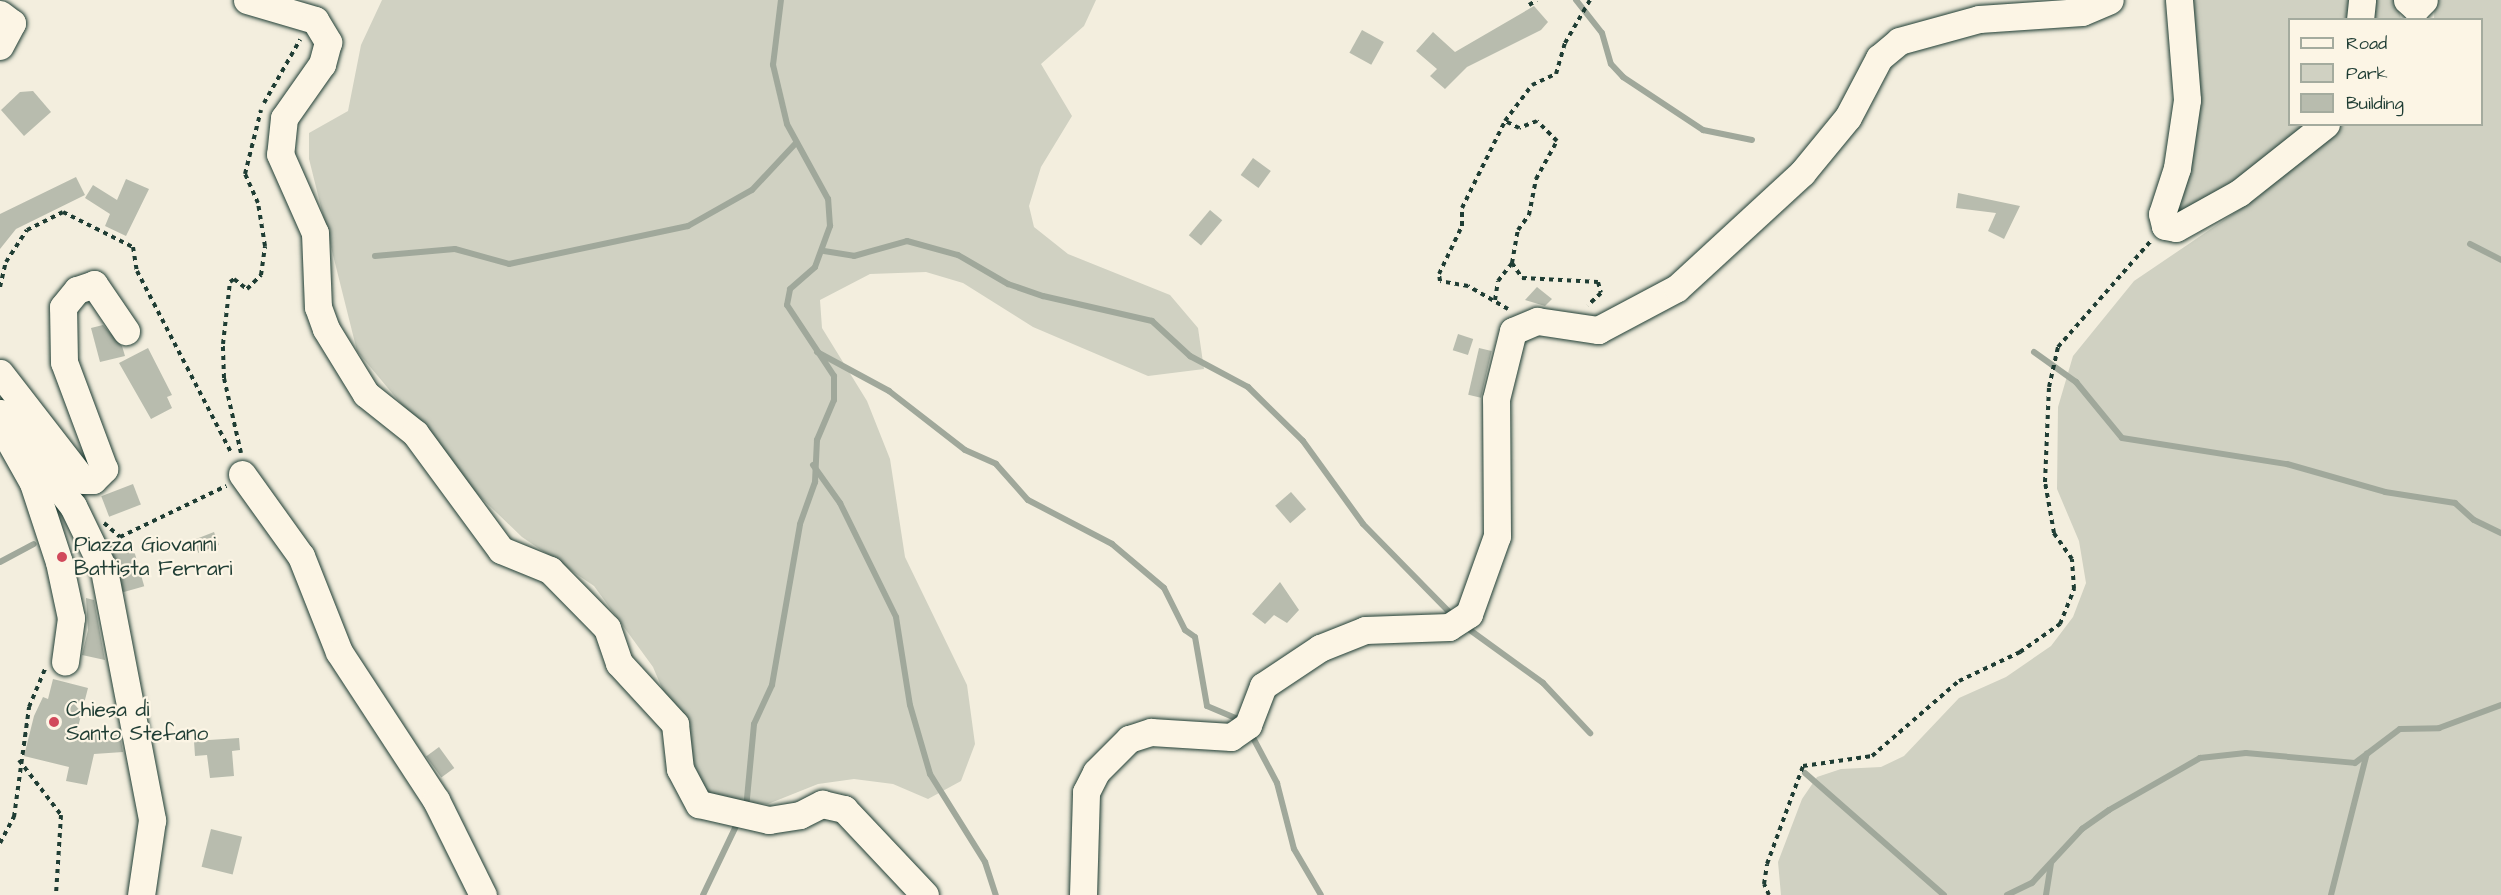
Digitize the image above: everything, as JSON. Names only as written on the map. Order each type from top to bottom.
[{"type":"street","points":[[246,0],[315,20],[328,42],[327,52],[284,118],[280,154],[315,233],[318,307],[336,351],[366,394],[432,454],[501,550],[550,570],[607,628],[619,663],[675,724],[680,769],[699,804],[769,820],[800,815],[822,804],[844,809],[925,895]]},
{"type":"street","points":[[1083,895],[1086,792],[1096,772],[1129,739],[1151,732],[1231,737],[1248,725],[1263,686],[1320,648],[1365,630],[1449,627],[1469,614],[1497,536],[1500,371],[1508,337],[1525,322],[1609,326],[1694,275],[1822,149],[1856,106],[1887,48],[1931,29],[1978,19],[2082,12],[2110,0]]},
{"type":"street","points":[[2179,0],[2187,100],[2177,168],[2162,214],[2165,226],[2176,228],[2239,193],[2323,126]]},
{"type":"street","points":[[2360,18],[2362,0]]},
{"type":"street","points":[[2407,0],[2416,8],[2424,0]]},
{"type":"street","points":[[0,46],[12,29],[7,10]]},
{"type":"street","points":[[0,374],[77,473],[93,480],[104,469],[64,362],[63,307],[77,290],[94,284],[126,331]]},
{"type":"street","points":[[1,422],[33,483],[59,562],[71,618],[57,661]]},
{"type":"street","points":[[1,422],[74,506],[104,570],[152,820],[141,895]]},
{"type":"street","points":[[246,482],[301,556],[339,652],[436,800],[483,895]]},
{"type":"path","points":[[1528,5],[1537,0]]},
{"type":"path","points":[[1525,322],[1495,300],[1461,284],[1445,283],[1439,274],[1462,226],[1462,208],[1505,121],[1532,85],[1556,74],[1565,43],[1590,0]]},
{"type":"path","points":[[246,482],[224,378],[223,344],[230,282],[234,279],[247,289],[254,285],[266,246],[258,202],[245,174],[252,129],[283,64],[315,20]]},
{"type":"path","points":[[1495,300],[1498,281],[1512,263],[1536,179],[1557,141],[1537,121],[1519,128],[1505,121]]},
{"type":"path","points":[[1769,895],[1764,884],[1767,864],[1803,766],[1872,756],[1959,681],[2020,652],[2060,624],[2074,589],[2072,559],[2054,533],[2045,482],[2049,387],[2058,347],[2165,226]]},
{"type":"path","points":[[0,257],[9,259]]},
{"type":"path","points":[[1512,263],[1522,278],[1586,278],[1602,287],[1593,303],[1560,324]]},
{"type":"path","points":[[117,537],[240,480],[246,482]]},
{"type":"path","points":[[0,843],[14,817],[18,759],[29,707],[57,661]]},
{"type":"path","points":[[18,759],[61,815],[56,895]]},
{"type":"green space","points":[[382,0],[1096,0],[1084,26],[1041,64],[1072,116],[1041,167],[1029,206],[1034,227],[1068,254],[1170,295],[1198,328],[1204,369],[1148,376],[1033,327],[963,283],[926,272],[870,274],[820,300],[822,328],[867,401],[890,459],[905,557],[967,685],[975,744],[961,781],[928,799],[893,784],[854,779],[818,784],[768,804],[710,801],[653,667],[594,586],[522,537],[472,489],[357,351],[309,159],[309,133],[348,111],[361,45]]},
{"type":"green space","points":[[2182,0],[2354,0],[2351,18],[2288,18],[2288,126],[2313,126],[2282,153],[2172,217]]},
{"type":"green space","points":[[2370,0],[2396,0],[2401,18],[2368,18]]},
{"type":"green space","points":[[2435,0],[2501,0],[2501,895],[1781,895],[1778,862],[1802,799],[1817,777],[1841,769],[1881,767],[1904,756],[1959,698],[2006,677],[2051,646],[2073,617],[2086,583],[2079,541],[2057,489],[2058,407],[2073,356],[2134,281],[2258,197],[2336,126],[2483,126],[2483,18],[2434,18]]},
{"type":"building","points":[[1534,6],[1548,22],[1541,30],[1467,67],[1445,89],[1430,76],[1437,69],[1416,51],[1433,32],[1455,52]]},
{"type":"building","points":[[1362,30],[1384,42],[1371,65],[1349,53]]},
{"type":"building","points":[[33,91],[51,112],[24,136],[1,110],[20,92]]},
{"type":"building","points":[[1253,158],[1271,171],[1258,188],[1241,175]]},
{"type":"building","points":[[76,177],[85,195],[16,229],[0,249],[0,214]]},
{"type":"building","points":[[126,179],[149,189],[126,236],[105,226],[110,214],[85,198],[93,185],[117,200]]},
{"type":"building","points":[[1958,193],[2020,206],[2004,239],[1988,231],[1996,213],[1956,208]]},
{"type":"building","points":[[1210,210],[1222,220],[1201,246],[1189,235]]},
{"type":"building","points":[[1537,287],[1552,299],[1545,306],[1525,300]]},
{"type":"building","points":[[103,325],[122,346],[125,356],[100,362],[91,328]]},
{"type":"building","points":[[1458,334],[1473,339],[1468,355],[1453,350]]},
{"type":"building","points":[[148,348],[172,395],[167,397],[172,408],[151,419],[119,363]]},
{"type":"building","points":[[1479,348],[1492,351],[1481,398],[1468,395]]},
{"type":"building","points":[[133,484],[141,505],[109,517],[101,496]]},
{"type":"building","points":[[1291,492],[1306,509],[1290,523],[1275,506]]},
{"type":"building","points":[[214,532],[219,545],[198,553],[193,540]]},
{"type":"building","points":[[131,540],[144,586],[123,592],[110,546]]},
{"type":"building","points":[[1280,582],[1299,610],[1287,623],[1274,615],[1265,624],[1252,614]]},
{"type":"building","points":[[86,598],[94,600],[105,660],[82,655],[88,630]]},
{"type":"building","name":"Chiesa di Santo Stefano","points":[[53,679],[88,688],[77,731],[120,735],[123,752],[94,754],[87,785],[66,781],[69,767],[24,756],[34,716],[43,697],[48,699]]},
{"type":"building","points":[[239,738],[240,750],[232,751],[234,776],[210,778],[207,755],[195,756],[194,741]]},
{"type":"building","points":[[439,747],[454,768],[441,777],[426,756]]},
{"type":"building","points":[[211,829],[242,837],[233,875],[202,867]]},
{"type":"waterway","points":[[746,809],[754,724],[772,685],[800,524],[815,482],[817,440],[834,400],[834,376],[787,305],[790,289],[815,267],[830,226],[828,199],[787,124],[773,65],[781,0]]},
{"type":"waterway","points":[[1576,0],[1602,33],[1611,64],[1623,77],[1703,130],[1752,140]]},
{"type":"waterway","points":[[375,256],[455,249],[509,264],[688,226],[752,190],[796,143]]},
{"type":"waterway","points":[[824,251],[854,256],[907,241],[958,255],[1008,284],[1043,296],[1152,321],[1190,356],[1248,387],[1303,441],[1363,524],[1453,616]]},
{"type":"waterway","points":[[2470,244],[2501,260]]},
{"type":"waterway","points":[[817,352],[889,391],[965,450],[996,464],[1028,500],[1112,544],[1164,588],[1185,630],[1195,637],[1207,706],[1242,721]]},
{"type":"waterway","points":[[2034,352],[2076,382],[2122,438],[2287,464],[2385,492],[2455,503],[2474,520],[2501,533]]},
{"type":"waterway","points":[[813,465],[840,503],[896,617],[910,705],[930,774],[985,862],[996,895]]},
{"type":"waterway","points":[[0,562],[34,544]]},
{"type":"waterway","points":[[1463,625],[1543,683],[1590,733]]},
{"type":"waterway","points":[[2007,895],[2032,883],[2082,829],[2109,810],[2200,758],[2246,753],[2355,763],[2400,729],[2439,728],[2501,705]]},
{"type":"waterway","points":[[1250,732],[1277,783],[1294,849],[1321,895]]},
{"type":"waterway","points":[[2331,895],[2367,753]]},
{"type":"waterway","points":[[1805,773],[1944,895]]},
{"type":"waterway","points":[[703,895],[739,820]]},
{"type":"waterway","points":[[2046,895],[2051,864]]},
{"type":"place","name":"Piazza Giovanni Battista Ferrari","points":[[62,557]]},
{"type":"place","name":"Chiesa di Santo Stefano","points":[[54,722]]}]
